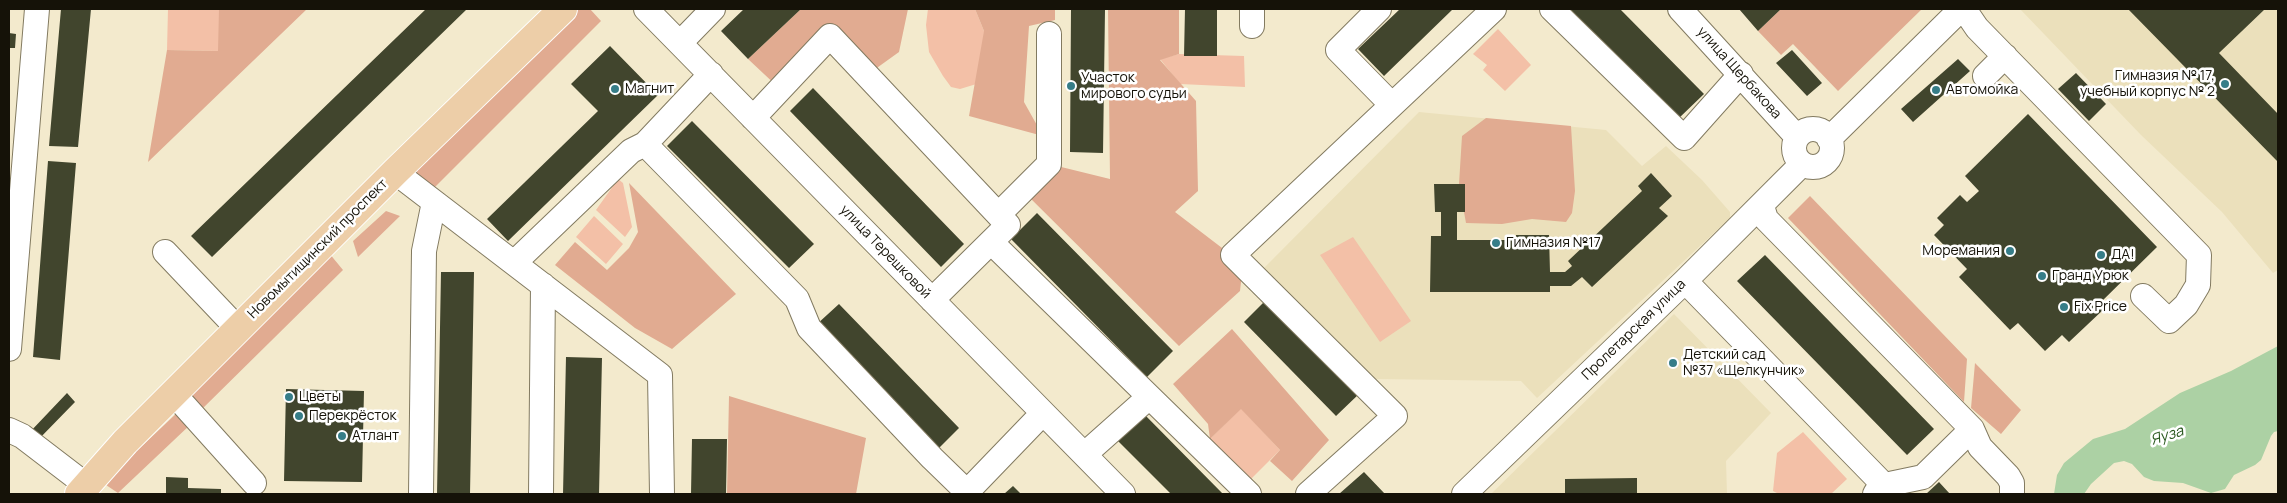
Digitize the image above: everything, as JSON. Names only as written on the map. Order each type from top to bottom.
[{"type":"main road","name":"Новомытищинский проспект","points":[[82,490],[174,394],[395,172],[563,9]]},
{"type":"street","points":[[9,349],[37,9]]},
{"type":"street","name":"улица Терешковой","points":[[646,9],[1123,494]]},
{"type":"street","points":[[680,43],[713,9]]},
{"type":"street","points":[[1379,9],[1338,50],[1392,105]]},
{"type":"street","points":[[1308,494],[1395,416],[1233,255],[1494,9]]},
{"type":"street","points":[[1552,9],[1684,138],[1741,74]]},
{"type":"street","name":"улица Щербакова","points":[[1680,9],[1797,137]]},
{"type":"street","points":[[1829,139],[1962,9],[1977,28],[2199,255],[2198,285],[2186,305],[2169,320],[2143,296]]},
{"type":"street","points":[[998,214],[1050,164],[1049,34]]},
{"type":"street","points":[[753,118],[830,36],[1008,224],[932,300]]},
{"type":"street","points":[[1986,76],[2005,56]]},
{"type":"street","points":[[514,263],[631,151],[645,144],[711,74]]},
{"type":"street","points":[[1807,130],[1820,130],[1829,139],[1832,148],[1826,162],[1812,167],[1802,164],[1795,154],[1794,148],[1797,137],[1807,130]]},
{"type":"street","points":[[645,144],[797,299],[809,328],[966,493],[1043,413]]},
{"type":"street","name":"Пролетарская улица","points":[[1464,494],[1573,396],[1802,164]]},
{"type":"street","points":[[395,172],[660,375],[662,494]]},
{"type":"street","points":[[421,494],[424,251],[434,202]]},
{"type":"street","points":[[1762,206],[1766,219],[1972,429],[1980,448],[2008,476],[2012,483],[2012,494]]},
{"type":"street","points":[[990,242],[1148,398],[1249,494]]},
{"type":"street","points":[[165,252],[238,329]]},
{"type":"street","points":[[1686,281],[1879,480],[1878,490],[1923,477],[1972,429]]},
{"type":"street","points":[[541,494],[542,285]]},
{"type":"street","points":[[174,394],[254,483]]},
{"type":"street","points":[[1085,454],[1148,398]]},
{"type":"street","points":[[9,430],[22,436],[82,490]]},
{"type":"shaded area","points":[[168,9],[219,9],[219,51],[167,50]]},
{"type":"shaded area","points":[[219,9],[307,9],[148,162],[167,50],[218,51]]},
{"type":"shaded area","points":[[572,9],[590,9],[601,21],[430,192],[405,171]]},
{"type":"shaded area","points":[[801,9],[908,9],[899,52],[867,75],[830,37],[780,89],[748,59]]},
{"type":"shaded area","points":[[928,9],[975,9],[984,31],[983,82],[960,89],[951,87],[929,52],[926,25]]},
{"type":"shaded area","points":[[975,9],[1055,9],[1055,20],[1029,26],[1024,102],[1043,136],[969,116],[984,31]]},
{"type":"shaded area","points":[[1108,9],[1179,9],[1179,54],[1160,60],[1196,101],[1198,191],[1175,212],[1243,264],[1240,291],[1179,346],[1023,191],[1049,164],[1110,179]]},
{"type":"shaded area","points":[[1781,9],[1922,9],[1838,91],[1793,44],[1781,55],[1758,31]]},
{"type":"shaded area","points":[[2020,9],[2278,9],[2278,270],[2273,273],[2222,212],[2141,135]]},
{"type":"shaded area","points":[[1498,29],[1531,65],[1505,91],[1483,70],[1487,65],[1473,54]]},
{"type":"shaded area","points":[[1179,54],[1244,56],[1245,87],[1180,84],[1160,59]]},
{"type":"shaded area","name":"Гимназия №17","points":[[1419,112],[1606,130],[1642,166],[1666,146],[1702,180],[1730,212],[1730,218],[1537,398],[1521,381],[1374,379],[1264,268]]},
{"type":"shaded area","points":[[1486,118],[1571,126],[1575,191],[1572,213],[1566,222],[1532,219],[1502,224],[1466,223],[1459,184],[1462,136]]},
{"type":"shaded area","points":[[618,179],[623,183],[632,227],[625,237],[596,210]]},
{"type":"shaded area","points":[[629,183],[736,294],[672,349],[635,328],[555,265],[575,242],[607,270],[629,248],[638,232]]},
{"type":"shaded area","points":[[1810,196],[1967,359],[1964,402],[1788,218]]},
{"type":"shaded area","points":[[386,211],[400,216],[358,257],[353,241]]},
{"type":"shaded area","points":[[594,216],[623,244],[606,264],[576,237]]},
{"type":"shaded area","points":[[1353,237],[1411,321],[1380,342],[1320,255]]},
{"type":"shaded area","points":[[329,253],[343,270],[199,412],[186,396]]},
{"type":"shaded area","name":"Детский сад №37 «Щелкунчик»","points":[[1674,314],[1771,413],[1726,461],[1727,494],[1491,494]]},
{"type":"shaded area","points":[[1232,329],[1329,440],[1292,481],[1270,461],[1280,450],[1241,409],[1210,439],[1208,424],[1173,384]]},
{"type":"shaded area","points":[[1975,363],[2021,410],[2001,434],[1971,408]]},
{"type":"shaded area","points":[[729,396],[866,438],[856,494],[727,494]]},
{"type":"shaded area","points":[[1241,408],[1280,450],[1250,480],[1210,439]]},
{"type":"shaded area","points":[[179,411],[191,424],[118,493],[106,485],[124,463]]},
{"type":"shaded area","points":[[1803,432],[1847,479],[1831,494],[1779,494],[1773,491],[1777,453]]},
{"type":"water","name":"Яуза","points":[[2278,346],[2278,431],[2274,432],[2271,436],[2261,460],[2234,475],[2225,489],[2211,493],[2183,483],[2154,481],[2144,477],[2132,464],[2124,461],[2114,463],[2091,484],[2084,494],[2054,494],[2057,475],[2064,463],[2093,439],[2125,429],[2180,393],[2231,371]]},
{"type":"building","points":[[61,9],[91,9],[78,147],[49,146]]},
{"type":"building","points":[[426,9],[467,9],[212,257],[191,236]]},
{"type":"building","points":[[744,9],[801,9],[748,59],[721,31]]},
{"type":"building","points":[[1185,9],[1217,9],[1217,56],[1184,56]]},
{"type":"building","points":[[1400,9],[1453,9],[1384,76],[1358,49]]},
{"type":"building","points":[[1570,9],[1620,9],[1704,94],[1678,119]]},
{"type":"building","points":[[1739,9],[1781,9],[1758,31]]},
{"type":"building","name":"Гимназия № 17, учебный корпус № 2","points":[[2128,9],[2265,9],[2219,53],[2278,114],[2278,162]]},
{"type":"building","points":[[1071,10],[1105,10],[1103,153],[1070,152]]},
{"type":"building","points":[[9,33],[16,34],[15,48],[9,48]]},
{"type":"building","points":[[610,46],[658,95],[508,241],[487,219],[598,111],[571,84]]},
{"type":"building","points":[[1792,50],[1822,83],[1807,96],[1776,63]]},
{"type":"building","name":"Автомойка","points":[[1958,59],[1970,71],[1913,122],[1901,109]]},
{"type":"building","points":[[2076,73],[2106,104],[2089,121],[2058,89]]},
{"type":"building","points":[[813,88],[964,244],[941,267],[790,111]]},
{"type":"building","points":[[2028,114],[2157,247],[2099,304],[2104,309],[2069,342],[2062,335],[2045,351],[2018,323],[2010,330],[1959,277],[1967,269],[1934,235],[1944,225],[1937,218],[1960,195],[1967,202],[1979,191],[1965,176]]},
{"type":"building","points":[[692,121],[814,244],[789,268],[667,146]]},
{"type":"building","points":[[48,161],[76,163],[60,360],[33,357]]},
{"type":"building","points":[[1651,173],[1672,196],[1659,208],[1668,216],[1592,287],[1582,277],[1571,286],[1550,286],[1550,292],[1430,292],[1431,236],[1441,236],[1441,212],[1435,212],[1434,184],[1465,184],[1465,212],[1457,212],[1457,240],[1516,240],[1516,235],[1549,235],[1550,272],[1565,272],[1572,266],[1568,261],[1642,191],[1638,186]]},
{"type":"building","points":[[1037,213],[1173,351],[1147,377],[1011,239]]},
{"type":"building","points":[[1765,255],[1934,429],[1907,455],[1737,281]]},
{"type":"building","points":[[441,272],[474,272],[470,494],[437,494]]},
{"type":"building","points":[[1268,298],[1360,393],[1336,416],[1244,322]]},
{"type":"building","points":[[839,304],[959,428],[937,450],[816,325]]},
{"type":"building","points":[[566,357],[602,358],[599,494],[563,494]]},
{"type":"building","points":[[286,389],[364,391],[362,482],[284,481]]},
{"type":"building","points":[[67,393],[75,402],[37,441],[29,433]]},
{"type":"building","points":[[1143,413],[1223,494],[1171,494],[1116,439]]},
{"type":"building","points":[[692,439],[727,439],[726,494],[691,494]]},
{"type":"building","points":[[1364,472],[1385,494],[1339,494]]},
{"type":"building","points":[[166,477],[188,478],[188,488],[221,489],[221,494],[166,494]]},
{"type":"building","points":[[1637,478],[1637,494],[1565,494],[1565,479]]},
{"type":"building","points":[[1939,482],[1950,494],[1926,494]]},
{"type":"building","points":[[1013,486],[1021,494],[1004,494]]},
{"type":"place","name":"Гимназия № 17, учебный корпус № 2","points":[[2225,84]]},
{"type":"place","name":"Участок мирового судьи","points":[[1071,86]]},
{"type":"place","name":"Магнит","points":[[615,89]]},
{"type":"place","name":"Автомойка","points":[[1936,90]]},
{"type":"place","name":"Гимназия №17","points":[[1496,243]]},
{"type":"place","name":"Моремания","points":[[2010,251]]},
{"type":"place","name":"ДА!","points":[[2101,255]]},
{"type":"place","name":"Гранд Урюк","points":[[2042,276]]},
{"type":"place","name":"Fix Price","points":[[2064,307]]},
{"type":"place","name":"Детский сад №37 «Щелкунчик»","points":[[1673,363]]},
{"type":"place","name":"Цветы","points":[[289,397]]},
{"type":"place","name":"Перекрёсток","points":[[299,416]]},
{"type":"place","name":"Атлант","points":[[342,436]]}]
